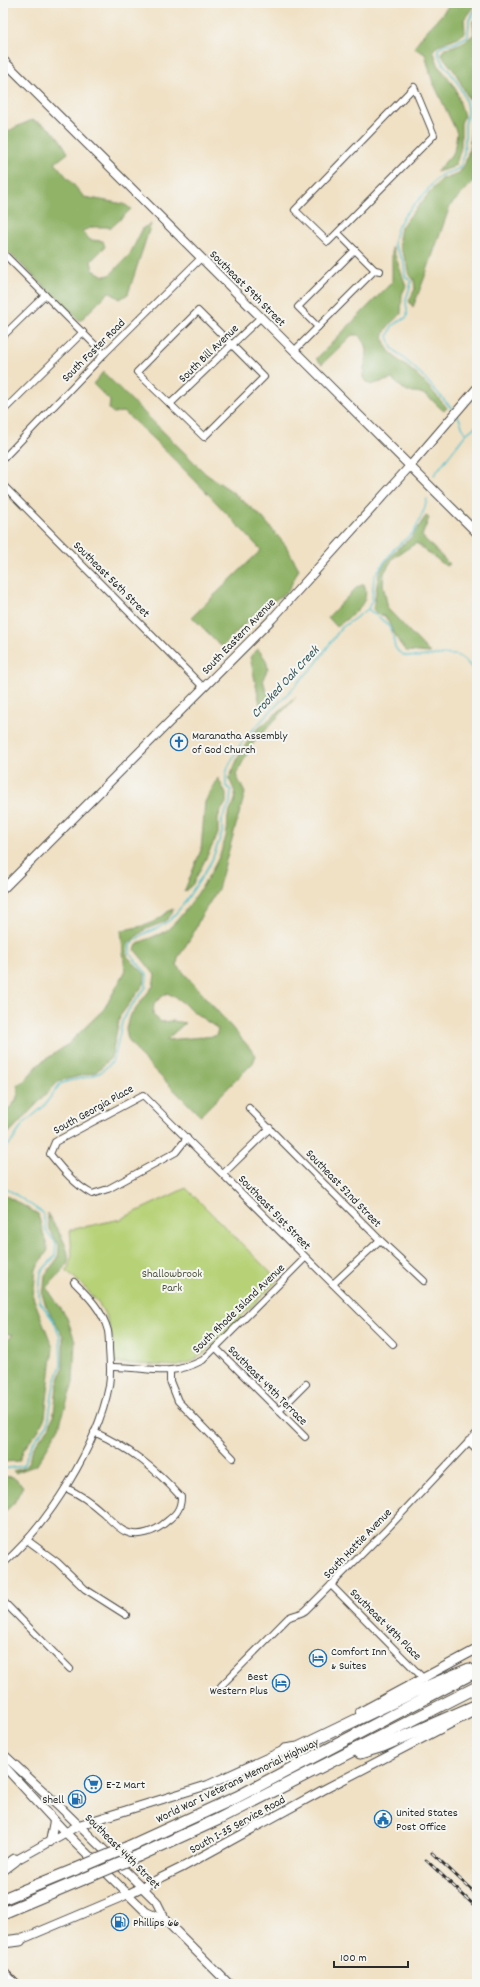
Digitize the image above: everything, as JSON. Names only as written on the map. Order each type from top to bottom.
[{"type":"highway","points":[[285,1750],[298,1748],[414,1692],[477,1666]]},
{"type":"highway","name":"World War I Veterans Memorial Highway","points":[[3,1899],[128,1847],[237,1797],[477,1672]]},
{"type":"highway","points":[[3,1913],[138,1856],[219,1819],[477,1687]]},
{"type":"highway","points":[[336,1760],[382,1746],[477,1705]]},
{"type":"highway","points":[[3,1868],[15,1860]]},
{"type":"highway","points":[[3,1942],[20,1940]]},
{"type":"main road","name":"Southeast 59th Street","points":[[3,60],[477,533]]},
{"type":"main road","name":"South Eastern Avenue","points":[[3,890],[272,619],[410,466],[477,388]]},
{"type":"main road","points":[[15,1860],[79,1825],[208,1785],[285,1750],[424,1679],[477,1649]]},
{"type":"main road","name":"South I-35 Service Road","points":[[3,1946],[142,1888],[323,1790],[477,1710]]},
{"type":"main road","name":"Southeast 44th Street","points":[[3,1754],[79,1825],[156,1902],[166,1921],[229,1984]]},
{"type":"main road","name":"Southeast 44th Street","points":[[3,1764],[54,1821],[146,1912],[166,1921]]},
{"type":"main road","points":[[50,1842],[54,1821]]},
{"type":"main road","points":[[156,1902],[153,1890],[158,1880]]},
{"type":"street","points":[[414,87],[434,135],[338,233],[328,242],[295,210],[414,87]]},
{"type":"street","points":[[294,351],[377,270],[338,233]]},
{"type":"street","points":[[318,327],[298,307],[355,250]]},
{"type":"street","points":[[4,256],[104,354]]},
{"type":"street","name":"South Foster Road","points":[[3,459],[104,354],[201,258]]},
{"type":"street","points":[[3,336],[45,295]]},
{"type":"street","points":[[198,311],[233,345],[264,377],[204,437],[137,372],[198,311]]},
{"type":"street","name":"South Bill Avenue","points":[[170,404],[261,317]]},
{"type":"street","points":[[3,411],[83,332]]},
{"type":"street","name":"Southeast 56th Street","points":[[3,485],[204,688]]},
{"type":"street","name":"Southeast 51st Street","points":[[143,1095],[393,1344]]},
{"type":"street","name":"South Georgia Place","points":[[143,1095],[55,1142],[50,1154],[75,1182],[84,1190],[92,1194],[99,1192],[176,1152],[187,1138]]},
{"type":"street","name":"Southeast 52nd Street","points":[[249,1108],[380,1240],[424,1282]]},
{"type":"street","points":[[223,1174],[270,1128]]},
{"type":"street","points":[[333,1284],[380,1240]]},
{"type":"street","name":"South Rhode Island Avenue","points":[[110,1367],[170,1371],[185,1368],[203,1360],[305,1258]]},
{"type":"street","points":[[3,1564],[27,1540],[66,1488],[94,1432],[109,1386],[110,1367],[108,1332],[103,1318],[90,1298],[74,1282]]},
{"type":"street","name":"Southeast 49th Terrace","points":[[216,1348],[305,1437]]},
{"type":"street","points":[[170,1371],[170,1381],[178,1401],[233,1458]]},
{"type":"street","points":[[279,1411],[306,1384]]},
{"type":"street","points":[[66,1488],[91,1503],[126,1532],[144,1533],[160,1528],[176,1514],[181,1506],[180,1497],[138,1456],[94,1432]]},
{"type":"street","name":"South Hattie Avenue","points":[[221,1686],[288,1618],[293,1614],[302,1614],[387,1529],[477,1433]]},
{"type":"street","points":[[469,1441],[477,1449]]},
{"type":"street","points":[[27,1540],[57,1562],[86,1589],[126,1615]]},
{"type":"street","name":"Southeast 48th Place","points":[[331,1585],[424,1679]]},
{"type":"street","points":[[3,1601],[70,1669]]},
{"type":"street","points":[[3,1970],[17,1984]]},
{"type":"green space","points":[[450,3],[476,3],[464,19],[465,33],[457,38],[441,44],[433,50],[439,67],[456,90],[464,116],[461,123],[461,147],[456,164],[451,168],[436,172],[454,152],[457,133],[432,80],[425,54],[414,48],[422,36]]},
{"type":"green space","points":[[477,17],[477,55],[475,57],[477,59],[477,159],[472,183],[450,206],[413,307],[409,301],[415,289],[414,280],[409,274],[408,265],[400,247],[399,239],[401,227],[441,179],[451,177],[459,173],[465,164],[469,150],[473,107],[455,72],[441,54],[445,48],[461,43],[474,34],[473,21]]},
{"type":"green space","points":[[32,120],[44,125],[58,137],[68,153],[55,163],[84,197],[124,204],[131,209],[112,227],[93,227],[82,231],[90,240],[103,241],[105,247],[91,261],[93,270],[104,276],[110,275],[130,254],[143,228],[151,224],[128,294],[120,299],[109,292],[80,321],[3,247],[3,135]]},
{"type":"green space","points":[[392,247],[406,286],[402,294],[401,314],[386,329],[384,333],[384,341],[394,356],[414,372],[447,408],[444,411],[424,394],[407,392],[392,379],[370,385],[363,378],[367,351],[366,346],[359,335],[352,335],[322,364],[316,359],[392,282]]},
{"type":"green space","points":[[103,372],[206,474],[230,490],[262,517],[286,546],[299,569],[288,591],[254,615],[222,647],[192,617],[261,550],[142,428],[124,412],[113,413],[109,409],[110,401],[93,384]]},
{"type":"green space","points":[[426,516],[429,518],[422,536],[449,564],[446,566],[416,543],[393,558],[384,573],[383,584],[388,609],[430,653],[406,651],[397,639],[385,616],[377,614],[373,609],[379,573],[384,564],[396,550],[411,538]]},
{"type":"green space","points":[[364,584],[366,591],[362,604],[353,614],[337,627],[328,617],[357,587]]},
{"type":"green space","points":[[258,649],[266,660],[268,668],[263,679],[266,691],[274,699],[271,705],[261,709],[250,657]]},
{"type":"green space","points":[[296,697],[251,746],[236,775],[245,793],[218,889],[178,958],[177,965],[256,1055],[253,1063],[200,1116],[141,1057],[128,1039],[126,1029],[129,1017],[153,986],[155,975],[135,950],[137,945],[167,930],[174,924],[197,894],[212,871],[224,845],[228,816],[235,799],[234,791],[229,779],[239,756],[253,733]],"holes":[[[167,993],[172,995],[218,1029],[216,1036],[166,1040],[185,1023],[173,1021],[161,1022],[153,1015],[154,1003]]]},
{"type":"green space","points":[[218,778],[226,794],[226,803],[218,818],[218,834],[193,884],[184,892],[201,850],[205,802]]},
{"type":"green space","points":[[173,909],[165,921],[143,931],[128,944],[127,956],[145,974],[144,984],[120,1016],[111,1058],[96,1072],[59,1081],[3,1139],[3,1115],[17,1098],[17,1085],[24,1081],[39,1064],[67,1045],[104,1009],[125,972],[121,930],[151,923]]},
{"type":"green space","name":"Shallowbrook Park","points":[[186,1188],[278,1280],[206,1352],[193,1361],[178,1366],[116,1363],[113,1361],[111,1332],[102,1310],[88,1291],[67,1271],[72,1255],[70,1230],[121,1219]]},
{"type":"green space","points":[[3,1194],[38,1214],[48,1250],[36,1269],[33,1297],[53,1348],[45,1417],[38,1431],[24,1449],[19,1461],[3,1462],[3,1341],[8,1340],[13,1334],[3,1334]]},
{"type":"green space","points":[[47,1213],[62,1238],[68,1252],[67,1264],[47,1288],[67,1318],[75,1341],[73,1383],[59,1427],[37,1465],[15,1473],[13,1471],[24,1468],[28,1463],[34,1446],[50,1426],[54,1413],[57,1386],[63,1368],[63,1336],[46,1306],[42,1294],[45,1275],[58,1258],[59,1245],[49,1230]]},
{"type":"green space","points":[[3,1476],[13,1477],[23,1486],[14,1503],[3,1514]]},
{"type":"waterway","points":[[453,410],[420,373],[392,348],[388,336],[392,326],[407,317],[406,300],[411,284],[411,281],[405,276],[404,262],[394,245],[397,229],[400,222],[410,209],[436,179],[443,174],[459,168],[464,156],[465,124],[467,114],[466,103],[457,81],[441,59],[438,49],[445,44],[455,43],[468,36],[469,20],[477,7]]},
{"type":"waterway","points":[[457,415],[466,434]]},
{"type":"waterway","name":"Crooked Oak Creek","points":[[434,475],[466,434],[477,425]]},
{"type":"waterway","name":"Crooked Oak Creek","points":[[3,1151],[13,1140],[23,1124],[43,1107],[60,1084],[92,1076],[101,1072],[112,1062],[116,1051],[122,1022],[129,1009],[146,987],[147,974],[130,954],[130,945],[143,934],[158,928],[170,920],[182,906],[212,860],[222,833],[222,819],[230,803],[231,790],[226,786],[226,774],[228,767],[243,740],[315,665],[341,628],[368,609],[372,600],[374,578],[377,572],[394,549],[414,532],[424,510],[427,499]]},
{"type":"waterway","points":[[368,609],[388,626],[392,633],[395,647],[402,654],[415,657],[445,654],[458,656],[477,672]]},
{"type":"waterway","name":"Crooked Oak Creek","points":[[3,1186],[43,1213],[46,1231],[56,1243],[55,1256],[41,1272],[39,1294],[40,1302],[53,1320],[60,1336],[61,1365],[53,1389],[48,1424],[32,1444],[23,1466],[3,1469]]},
{"type":"railway","points":[[432,1853],[477,1895]]},
{"type":"railway","points":[[426,1860],[477,1908]]},
{"type":"place","name":"Maranatha Assembly of God Church","points":[[179,742]]},
{"type":"place","name":"Comfort Inn & Suites","points":[[318,1658]]},
{"type":"place","name":"Best Western Plus","points":[[281,1683]]},
{"type":"place","name":"E-Z Mart","points":[[93,1784]]},
{"type":"place","name":"Shell","points":[[77,1799]]},
{"type":"place","name":"United States Post Office","points":[[383,1819]]},
{"type":"place","name":"Phillips 66","points":[[120,1922]]}]
